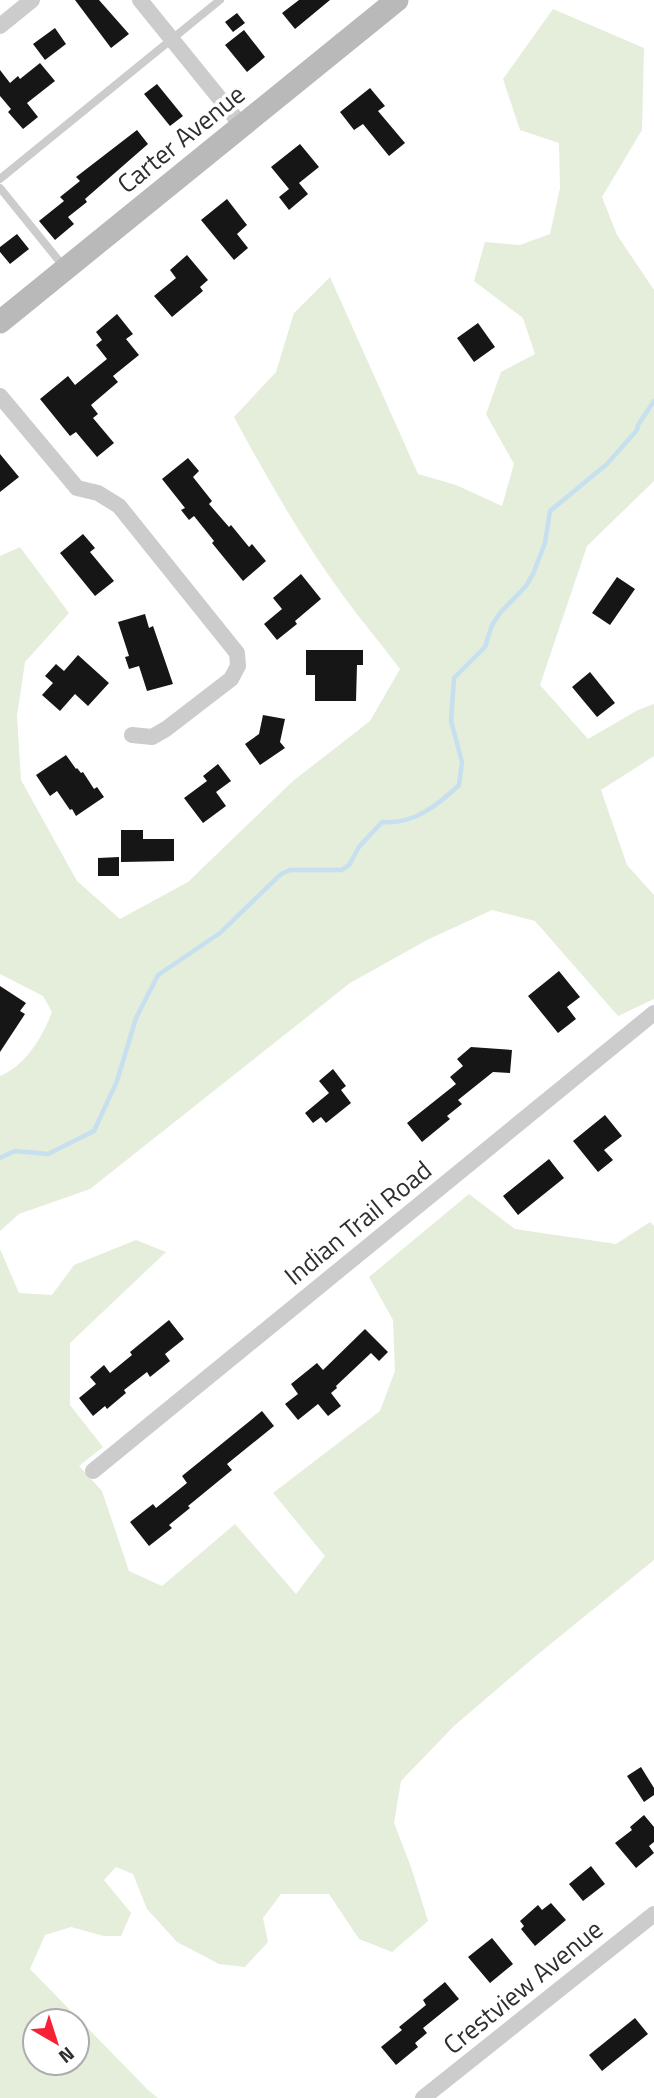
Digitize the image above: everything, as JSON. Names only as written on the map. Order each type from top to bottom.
[{"type":"street","points":[[0,26],[32,0]]},
{"type":"street","points":[[140,0],[242,126]]},
{"type":"street","name":"Carter Avenue","points":[[0,321],[397,0]]},
{"type":"street","points":[[0,396],[77,488],[98,493],[118,506],[237,653],[238,666],[231,679],[152,737],[132,735]]},
{"type":"street","name":"Indian Trail Road","points":[[93,1471],[654,1013]]},
{"type":"street","name":"Crestview Avenue","points":[[423,2098],[654,1914]]},
{"type":"lane","points":[[0,179],[220,0]]},
{"type":"lane","points":[[0,188],[65,269]]},
{"type":"green space","points":[[553,9],[644,48],[642,130],[602,197],[617,235],[654,290],[654,481],[587,546],[540,685],[588,739],[638,710],[654,704],[654,756],[601,790],[627,865],[654,895],[654,999],[618,1016],[535,921],[492,910],[427,940],[350,983],[90,1189],[19,1214],[0,1231],[0,1076],[18,1065],[32,1050],[52,1012],[43,996],[0,974],[0,556],[20,547],[69,613],[25,662],[17,716],[21,780],[77,881],[120,919],[188,882],[293,781],[370,721],[400,669],[316,557],[273,488],[234,417],[276,372],[294,313],[330,277],[418,474],[456,485],[502,506],[514,464],[486,414],[501,372],[535,354],[523,318],[474,281],[485,242],[520,245],[550,234],[560,188],[559,143],[520,130],[503,79]]},
{"type":"green space","points":[[469,1194],[515,1229],[616,1244],[650,1222],[654,1226],[654,1560],[454,1726],[401,1781],[394,1823],[428,1921],[392,1952],[359,1939],[329,1894],[281,1894],[263,1918],[268,1942],[245,1967],[219,1964],[177,1942],[147,1909],[133,1874],[116,1867],[104,1880],[131,1913],[121,1936],[104,1936],[71,1927],[45,1935],[30,1969],[67,2007],[21,2007],[21,2077],[91,2077],[91,2032],[158,2098],[0,2098],[0,1249],[19,1293],[52,1295],[74,1265],[136,1240],[166,1252],[70,1343],[70,1405],[103,1447],[79,1466],[102,1491],[129,1571],[162,1586],[235,1524],[296,1594],[325,1556],[273,1493],[380,1411],[395,1371],[393,1320],[369,1277]]},
{"type":"building","points":[[75,0],[99,0],[129,34],[111,48]]},
{"type":"building","points":[[299,0],[330,0],[295,29],[282,13]]},
{"type":"building","points":[[237,13],[245,23],[233,32],[225,22]]},
{"type":"building","points":[[55,28],[66,44],[45,60],[33,44]]},
{"type":"building","points":[[244,30],[265,57],[247,72],[225,45]]},
{"type":"building","points":[[40,63],[55,81],[27,103],[38,117],[23,129],[8,112],[11,109],[0,96],[0,70],[10,83],[18,76],[20,79]]},
{"type":"building","points":[[157,84],[183,116],[170,126],[144,94]]},
{"type":"building","points":[[370,88],[385,106],[378,111],[405,143],[389,156],[363,124],[354,130],[340,112]]},
{"type":"building","points":[[137,130],[148,144],[85,199],[87,202],[68,217],[74,224],[55,240],[39,221],[64,201],[60,197],[80,181],[76,177]]},
{"type":"building","points":[[300,144],[319,167],[299,183],[308,194],[289,210],[279,197],[289,189],[271,167]]},
{"type":"building","points":[[227,199],[247,225],[237,234],[248,248],[234,260],[201,220]]},
{"type":"building","points":[[17,234],[29,249],[10,264],[0,252],[0,247]]},
{"type":"building","points":[[187,255],[208,280],[200,287],[203,291],[172,317],[154,296],[176,278],[170,270]]},
{"type":"building","points":[[117,314],[133,334],[126,339],[139,355],[113,376],[118,382],[91,405],[98,414],[93,418],[114,443],[97,457],[76,432],[70,436],[40,399],[68,376],[75,385],[107,359],[96,345],[102,340],[96,332]]},
{"type":"building","points":[[478,323],[495,347],[474,362],[457,338]]},
{"type":"building","points":[[0,454],[19,477],[0,492]]},
{"type":"building","points":[[188,458],[199,471],[193,477],[212,501],[209,504],[249,547],[252,544],[266,561],[243,581],[194,516],[189,520],[181,510],[185,508],[162,479]]},
{"type":"building","points":[[83,534],[95,548],[90,552],[114,581],[95,596],[60,553]]},
{"type":"building","points":[[301,574],[321,599],[277,640],[264,624],[282,609],[273,598]]},
{"type":"building","points":[[617,577],[635,589],[610,625],[592,613]]},
{"type":"building","points":[[145,614],[149,628],[153,626],[173,684],[147,691],[139,666],[129,669],[125,657],[129,656],[118,622]]},
{"type":"building","points":[[306,650],[363,650],[363,665],[357,665],[356,701],[315,701],[315,675],[306,675]]},
{"type":"building","points":[[78,655],[109,683],[88,706],[75,694],[60,711],[42,695],[53,683],[45,676],[56,664],[64,671]]},
{"type":"building","points":[[590,672],[615,703],[597,717],[572,687]]},
{"type":"building","points":[[263,715],[285,719],[280,742],[285,748],[260,765],[245,744],[259,734]]},
{"type":"building","points":[[66,755],[104,797],[76,816],[57,791],[50,796],[36,775]]},
{"type":"building","points":[[218,764],[231,781],[216,792],[226,806],[203,823],[184,798],[207,781],[203,776]]},
{"type":"building","points":[[121,830],[143,830],[143,839],[174,839],[174,861],[121,862]]},
{"type":"building","points":[[119,857],[119,876],[98,876],[98,858]]},
{"type":"building","points":[[559,971],[580,997],[567,1007],[576,1019],[558,1033],[528,996]]},
{"type":"building","points":[[0,986],[26,1003],[20,1011],[25,1014],[0,1052]]},
{"type":"building","points":[[471,1047],[512,1050],[510,1073],[493,1072],[458,1100],[462,1104],[447,1116],[450,1119],[422,1142],[407,1123],[456,1084],[450,1077],[463,1066],[457,1059]]},
{"type":"building","points":[[333,1069],[346,1086],[341,1090],[351,1103],[326,1123],[321,1117],[313,1123],[305,1113],[329,1093],[319,1081]]},
{"type":"building","points":[[605,1115],[622,1136],[604,1150],[613,1160],[598,1172],[573,1141]]},
{"type":"building","points":[[549,1159],[564,1178],[518,1215],[503,1196]]},
{"type":"building","points":[[169,1320],[184,1339],[165,1354],[170,1361],[150,1377],[147,1372],[124,1390],[126,1393],[107,1409],[105,1406],[93,1416],[79,1398],[96,1384],[90,1377],[104,1365],[110,1373],[132,1355],[130,1352]]},
{"type":"building","points":[[365,1329],[388,1352],[379,1361],[371,1353],[336,1386],[331,1393],[341,1406],[328,1416],[318,1404],[298,1420],[285,1404],[298,1394],[291,1384],[317,1363],[323,1370]]},
{"type":"building","points":[[262,1411],[274,1426],[227,1464],[232,1470],[188,1506],[190,1508],[169,1525],[172,1528],[149,1546],[130,1522],[153,1504],[156,1508],[187,1483],[182,1476]]},
{"type":"building","points":[[641,1767],[654,1788],[654,1795],[644,1802],[627,1776]]},
{"type":"building","points":[[644,1815],[654,1827],[654,1842],[649,1846],[654,1853],[636,1868],[615,1843],[632,1830],[630,1827]]},
{"type":"building","points":[[591,1866],[605,1884],[583,1901],[569,1884]]},
{"type":"building","points":[[551,1903],[566,1920],[535,1946],[521,1929],[524,1926],[520,1921],[538,1905],[542,1910]]},
{"type":"building","points":[[492,1938],[513,1964],[490,1983],[468,1957]]},
{"type":"building","points":[[445,1982],[459,1999],[423,2028],[427,2033],[415,2043],[418,2047],[396,2065],[381,2047],[402,2030],[399,2027],[426,2005],[423,2000]]},
{"type":"building","points":[[635,2018],[648,2034],[602,2071],[589,2055]]},
{"type":"waterway","points":[[0,1158],[15,1151],[48,1154],[94,1131],[117,1081],[136,1018],[158,975],[220,933],[281,874],[290,870],[342,870],[349,865],[359,847],[382,822],[414,817],[434,806],[459,785],[462,762],[451,721],[454,678],[485,647],[492,625],[533,574],[545,543],[550,511],[607,464],[637,430],[654,401]]}]
